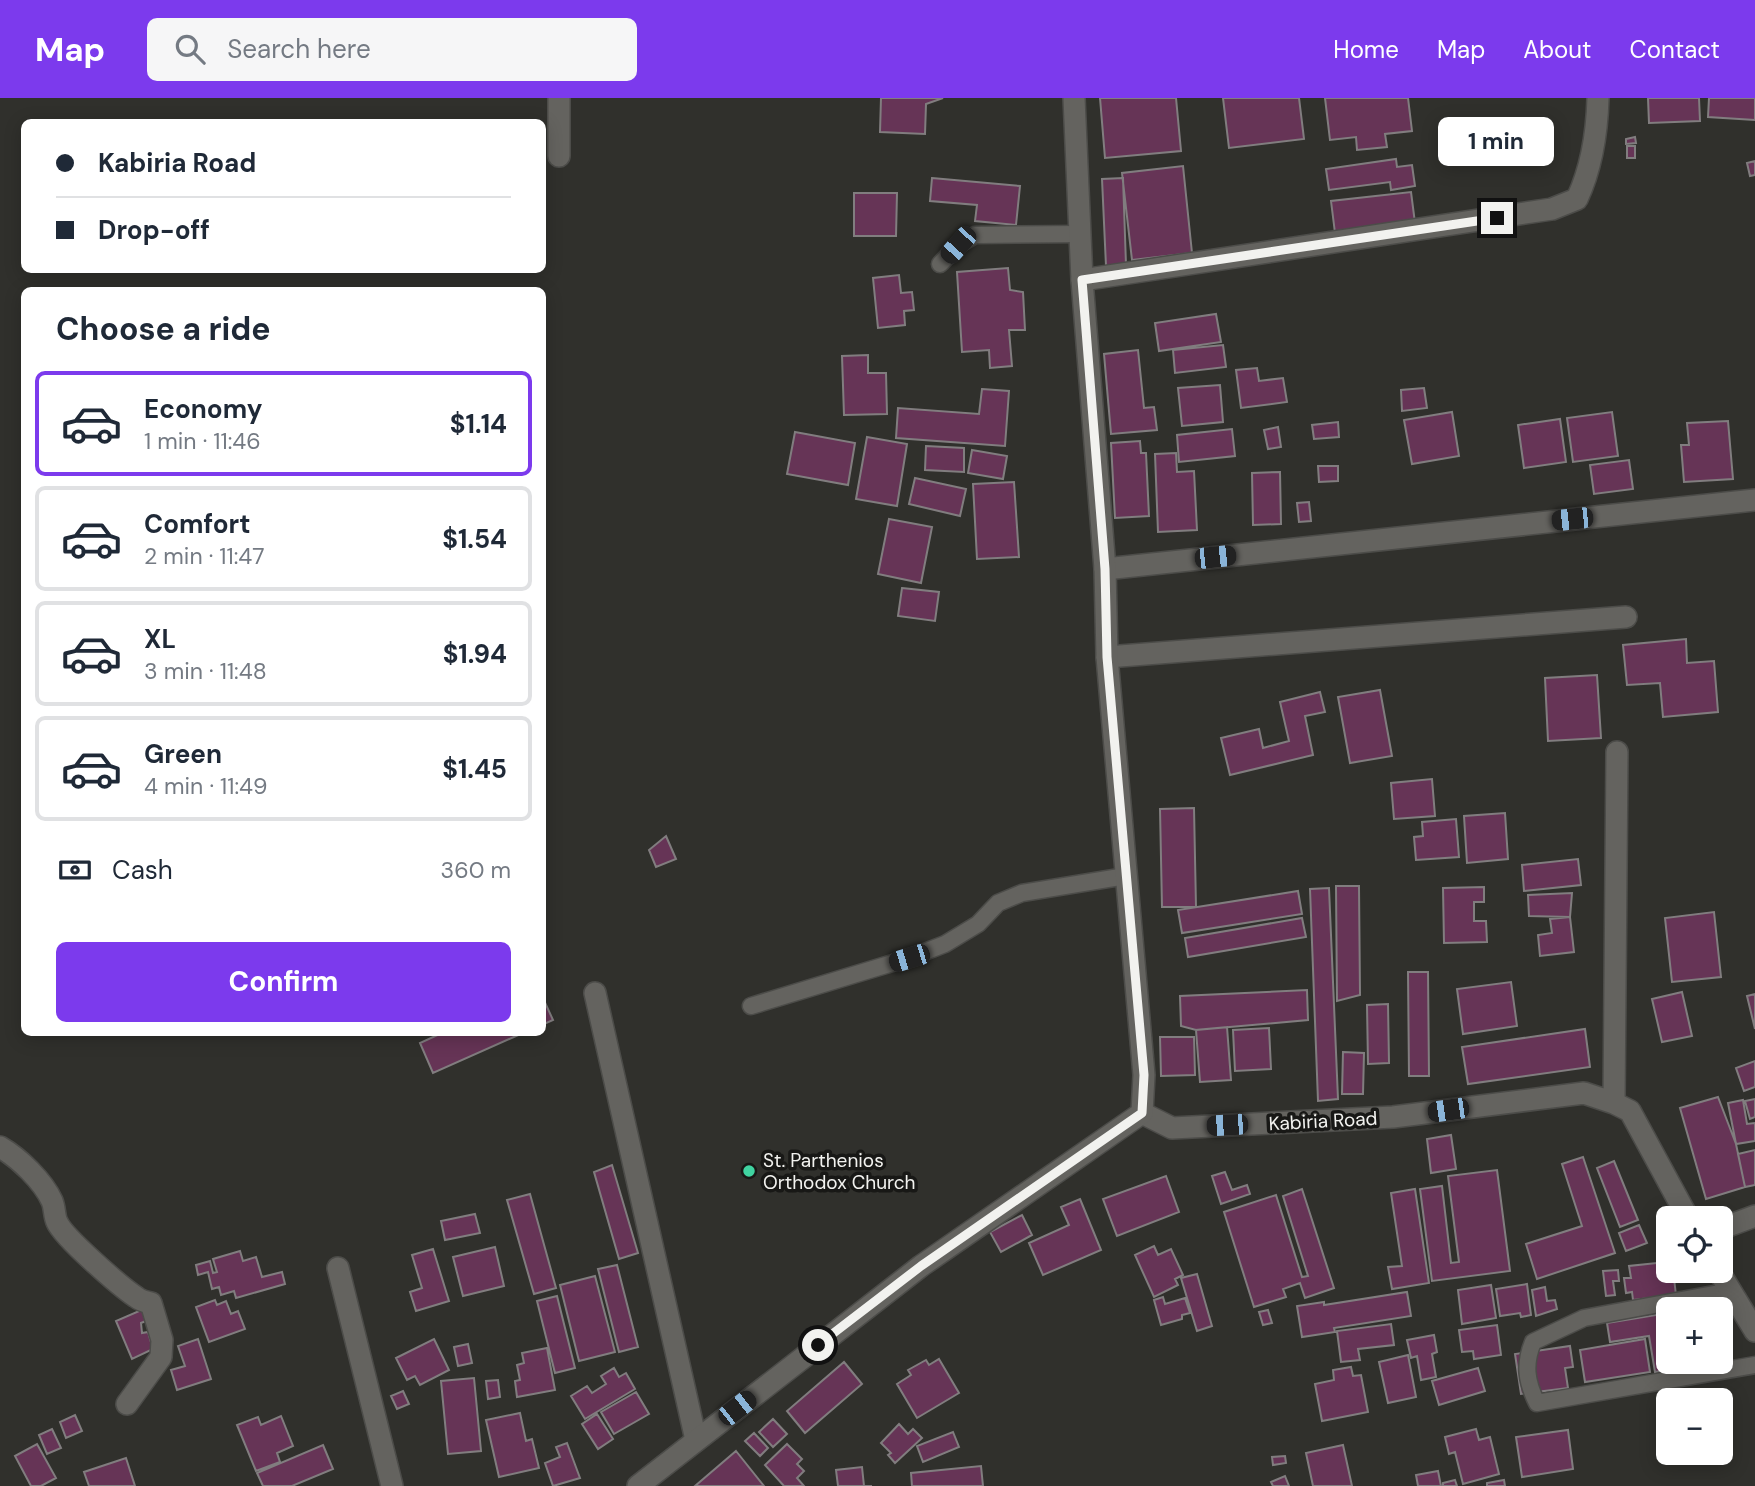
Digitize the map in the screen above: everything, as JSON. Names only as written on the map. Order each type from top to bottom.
[{"type":"street","points":[[559,98],[559,156]]},
{"type":"street","points":[[638,1486],[921,1266],[1142,1113],[1144,1075],[1107,657],[1105,569],[1082,280],[1074,98]]},
{"type":"street","points":[[1082,280],[1552,209],[1577,199],[1584,183],[1597,134],[1598,98]]},
{"type":"street","points":[[1105,569],[1755,500]]},
{"type":"street","points":[[1107,657],[1626,617]]},
{"type":"street","points":[[1614,1103],[1617,752]]},
{"type":"street","points":[[596,993],[696,1440]]},
{"type":"street","name":"Kabiria Road","points":[[1142,1113],[1172,1128],[1393,1117],[1584,1093],[1630,1111],[1681,1206]]},
{"type":"street","points":[[0,1147],[15,1156],[25,1169],[36,1175],[52,1202],[58,1224],[66,1233],[102,1269],[139,1299],[151,1303],[162,1340],[161,1357],[127,1404]]},
{"type":"street","points":[[1733,1224],[1755,1216]]},
{"type":"street","points":[[338,1268],[391,1486]]},
{"type":"street","points":[[1725,1283],[1755,1331]]},
{"type":"lane","points":[[940,264],[958,245],[975,235],[1080,234]]},
{"type":"lane","points":[[751,1006],[909,958],[945,944],[978,924],[998,903],[1022,893],[1126,876]]},
{"type":"lane","points":[[1730,1291],[1569,1323],[1533,1342],[1528,1354],[1526,1372],[1530,1389],[1537,1403],[1755,1366]]},
{"type":"building","points":[[881,98],[943,98],[926,104],[925,134],[880,132]]},
{"type":"building","points":[[1100,98],[1176,98],[1181,151],[1105,158]]},
{"type":"building","points":[[1223,98],[1299,98],[1304,139],[1229,148]]},
{"type":"building","points":[[1325,98],[1408,98],[1412,131],[1385,134],[1387,147],[1357,150],[1356,137],[1330,140]]},
{"type":"building","points":[[1648,98],[1699,98],[1700,121],[1649,123]]},
{"type":"building","points":[[1709,98],[1755,98],[1755,120],[1708,117]]},
{"type":"building","points":[[1635,137],[1636,143],[1626,144],[1626,139]]},
{"type":"building","points":[[1627,146],[1635,146],[1635,158],[1627,158]]},
{"type":"building","points":[[1396,159],[1397,167],[1412,165],[1415,186],[1391,190],[1390,182],[1329,190],[1326,169]]},
{"type":"building","points":[[1755,161],[1755,175],[1750,176],[1747,163]]},
{"type":"building","points":[[1183,166],[1192,253],[1132,260],[1122,173]]},
{"type":"building","points":[[932,178],[1020,186],[1016,225],[975,221],[977,205],[930,201]]},
{"type":"building","points":[[1123,178],[1126,265],[1106,266],[1102,179]]},
{"type":"building","points":[[1411,192],[1415,223],[1335,233],[1331,201]]},
{"type":"building","points":[[854,193],[897,193],[896,236],[854,236]]},
{"type":"building","points":[[1008,268],[1010,290],[1023,292],[1025,330],[1009,330],[1012,366],[990,368],[989,350],[962,352],[957,272]]},
{"type":"building","points":[[899,275],[901,293],[912,292],[914,310],[904,311],[905,325],[878,328],[873,278]]},
{"type":"building","points":[[1216,314],[1221,342],[1159,351],[1155,323]]},
{"type":"building","points":[[1223,345],[1226,367],[1175,373],[1173,350]]},
{"type":"building","points":[[1138,350],[1144,408],[1154,407],[1157,430],[1111,434],[1104,354]]},
{"type":"building","points":[[868,355],[868,373],[886,373],[887,414],[844,415],[842,356]]},
{"type":"building","points":[[1257,368],[1259,381],[1283,378],[1287,402],[1241,408],[1236,370]]},
{"type":"building","points":[[1220,385],[1223,422],[1182,426],[1178,388]]},
{"type":"building","points":[[1424,388],[1427,408],[1402,411],[1401,390]]},
{"type":"building","points":[[982,389],[1009,391],[1005,446],[896,438],[898,408],[979,414]]},
{"type":"building","points":[[1452,412],[1459,456],[1412,464],[1404,420]]},
{"type":"building","points":[[1612,412],[1618,456],[1573,462],[1567,418]]},
{"type":"building","points":[[1560,419],[1566,462],[1524,468],[1518,425]]},
{"type":"building","points":[[1728,421],[1733,479],[1684,482],[1681,445],[1689,445],[1687,423]]},
{"type":"building","points":[[1338,422],[1339,437],[1314,439],[1312,425]]},
{"type":"building","points":[[1278,427],[1281,447],[1268,449],[1264,430]]},
{"type":"building","points":[[1232,429],[1235,456],[1179,462],[1177,435]]},
{"type":"building","points":[[795,432],[855,443],[848,485],[787,474]]},
{"type":"building","points":[[867,437],[907,444],[897,506],[856,499]]},
{"type":"building","points":[[1140,441],[1141,453],[1146,453],[1149,516],[1115,518],[1111,443]]},
{"type":"building","points":[[926,446],[964,448],[964,472],[925,470]]},
{"type":"building","points":[[972,450],[1007,456],[1003,479],[968,473]]},
{"type":"building","points":[[1176,453],[1177,472],[1194,471],[1197,530],[1158,532],[1155,454]]},
{"type":"building","points":[[1629,460],[1633,489],[1594,494],[1590,465]]},
{"type":"building","points":[[1318,466],[1338,466],[1338,481],[1319,482]]},
{"type":"building","points":[[1280,472],[1281,524],[1253,525],[1252,473]]},
{"type":"building","points":[[915,478],[966,489],[960,516],[909,504]]},
{"type":"building","points":[[1014,482],[1019,557],[977,559],[973,484]]},
{"type":"building","points":[[1309,502],[1311,521],[1299,522],[1297,503]]},
{"type":"building","points":[[889,519],[932,527],[921,583],[878,574]]},
{"type":"building","points":[[902,588],[939,592],[935,621],[898,616]]},
{"type":"building","points":[[1686,639],[1687,663],[1714,661],[1718,712],[1663,717],[1660,683],[1627,685],[1623,645]]},
{"type":"building","points":[[1597,675],[1601,738],[1548,741],[1545,678]]},
{"type":"building","points":[[1380,690],[1392,756],[1350,763],[1338,697]]},
{"type":"building","points":[[1320,692],[1325,712],[1305,716],[1313,755],[1230,775],[1221,738],[1259,729],[1263,748],[1289,741],[1280,702]]},
{"type":"building","points":[[1432,779],[1435,816],[1394,819],[1391,783]]},
{"type":"building","points":[[1194,808],[1196,907],[1162,907],[1160,809]]},
{"type":"building","points":[[1505,813],[1508,859],[1467,863],[1464,816]]},
{"type":"building","points":[[1456,819],[1459,857],[1416,860],[1414,837],[1423,836],[1422,822]]},
{"type":"building","points":[[666,836],[676,859],[656,867],[649,850]]},
{"type":"building","points":[[1578,859],[1581,885],[1524,891],[1522,865]]},
{"type":"building","points":[[1336,886],[1359,886],[1360,995],[1337,1001]]},
{"type":"building","points":[[1484,887],[1484,902],[1474,902],[1474,921],[1486,921],[1487,942],[1444,943],[1443,888]]},
{"type":"building","points":[[1329,888],[1338,1099],[1318,1101],[1310,889]]},
{"type":"building","points":[[1298,891],[1302,914],[1182,933],[1178,910]]},
{"type":"building","points":[[1572,893],[1570,917],[1529,916],[1528,895]]},
{"type":"building","points":[[1714,912],[1721,977],[1672,982],[1665,918]]},
{"type":"building","points":[[1570,917],[1574,952],[1540,956],[1538,935],[1552,933],[1550,919]]},
{"type":"building","points":[[1302,918],[1306,937],[1188,957],[1185,938]]},
{"type":"building","points":[[1408,972],[1428,972],[1429,1076],[1409,1076]]},
{"type":"building","points":[[1511,982],[1517,1026],[1463,1034],[1457,989]]},
{"type":"building","points":[[1307,990],[1308,1020],[1196,1030],[1181,1026],[1180,996]]},
{"type":"building","points":[[1682,992],[1692,1036],[1662,1042],[1652,999]]},
{"type":"building","points":[[1755,994],[1755,1029],[1747,996]]},
{"type":"building","points":[[1388,1004],[1389,1063],[1368,1064],[1367,1005]]},
{"type":"building","points":[[546,1005],[553,1020],[546,1023]]},
{"type":"building","points":[[1227,1027],[1231,1080],[1200,1082],[1196,1030]]},
{"type":"building","points":[[1269,1028],[1271,1069],[1235,1071],[1233,1030]]},
{"type":"building","points":[[1585,1029],[1590,1067],[1468,1084],[1462,1047]]},
{"type":"building","points":[[435,1036],[516,1036],[433,1073],[420,1043]]},
{"type":"building","points":[[1160,1037],[1194,1037],[1195,1075],[1161,1076]]},
{"type":"building","points":[[1343,1052],[1364,1053],[1363,1094],[1342,1094]]},
{"type":"building","points":[[1755,1061],[1755,1087],[1744,1091],[1736,1068]]},
{"type":"building","points":[[1718,1097],[1736,1144],[1745,1187],[1706,1199],[1680,1108]]},
{"type":"building","points":[[1755,1099],[1755,1117],[1750,1119],[1745,1101]]},
{"type":"building","points":[[1743,1100],[1747,1124],[1755,1123],[1755,1141],[1736,1144],[1728,1103]]},
{"type":"building","points":[[1451,1135],[1456,1169],[1431,1173],[1427,1139]]},
{"type":"building","points":[[1755,1150],[1755,1185],[1745,1187],[1738,1154]]},
{"type":"building","points":[[1583,1157],[1615,1253],[1537,1279],[1526,1244],[1582,1226],[1562,1164]]},
{"type":"building","points":[[1614,1161],[1638,1220],[1620,1227],[1597,1168]]},
{"type":"building","points":[[612,1165],[638,1253],[619,1259],[594,1172]]},
{"type":"building","points":[[1497,1170],[1510,1271],[1432,1281],[1420,1189],[1442,1186],[1451,1263],[1459,1262],[1448,1176]]},
{"type":"building","points":[[1225,1172],[1232,1190],[1247,1185],[1250,1194],[1221,1204],[1212,1176]]},
{"type":"building","points":[[1166,1176],[1179,1212],[1117,1236],[1103,1199]]},
{"type":"building","points":[[1302,1189],[1334,1288],[1305,1298],[1300,1283],[1283,1289],[1286,1297],[1254,1307],[1224,1212],[1276,1195],[1302,1277],[1308,1276],[1283,1196]]},
{"type":"building","points":[[1415,1189],[1429,1283],[1392,1289],[1388,1267],[1402,1266],[1391,1193]]},
{"type":"building","points":[[530,1194],[556,1288],[534,1294],[507,1200]]},
{"type":"building","points":[[1080,1199],[1101,1250],[1043,1275],[1029,1243],[1069,1225],[1061,1207]]},
{"type":"building","points":[[475,1214],[480,1233],[445,1240],[441,1221]]},
{"type":"building","points":[[1022,1215],[1032,1235],[1001,1252],[990,1232]]},
{"type":"building","points":[[1639,1225],[1647,1243],[1626,1251],[1619,1233]]},
{"type":"building","points":[[1154,1246],[1158,1255],[1171,1249],[1183,1275],[1175,1279],[1178,1285],[1154,1297],[1135,1255]]},
{"type":"building","points":[[495,1247],[504,1286],[463,1296],[453,1257]]},
{"type":"building","points":[[433,1249],[449,1301],[416,1311],[410,1292],[422,1288],[412,1255]]},
{"type":"building","points":[[240,1251],[243,1261],[256,1257],[262,1277],[282,1272],[285,1284],[236,1298],[234,1291],[221,1295],[219,1287],[212,1289],[208,1272],[198,1275],[196,1265],[210,1261],[213,1273],[217,1272],[213,1259]]},
{"type":"building","points":[[1656,1263],[1656,1283],[1675,1283],[1676,1295],[1633,1300],[1632,1292],[1626,1293],[1624,1278],[1631,1278],[1629,1266]]},
{"type":"building","points":[[617,1265],[638,1347],[619,1352],[598,1269]]},
{"type":"building","points":[[1618,1270],[1619,1281],[1613,1281],[1615,1295],[1606,1296],[1603,1271]]},
{"type":"building","points":[[1197,1274],[1212,1326],[1197,1331],[1181,1278]]},
{"type":"building","points":[[595,1276],[615,1352],[579,1361],[560,1285]]},
{"type":"building","points":[[1527,1284],[1531,1315],[1521,1317],[1520,1313],[1500,1316],[1496,1289]]},
{"type":"building","points":[[1491,1285],[1496,1318],[1462,1324],[1458,1290]]},
{"type":"building","points":[[1545,1287],[1547,1301],[1555,1300],[1557,1309],[1536,1316],[1532,1290]]},
{"type":"building","points":[[1407,1292],[1411,1316],[1334,1328],[1335,1332],[1302,1337],[1297,1306],[1324,1302],[1324,1305]]},
{"type":"building","points":[[557,1296],[575,1368],[555,1373],[537,1301]]},
{"type":"building","points":[[1163,1297],[1165,1304],[1185,1298],[1190,1313],[1182,1315],[1182,1319],[1161,1325],[1154,1300]]},
{"type":"building","points":[[215,1300],[217,1305],[226,1301],[231,1314],[238,1311],[245,1329],[209,1342],[196,1307]]},
{"type":"building","points":[[146,1308],[151,1319],[141,1323],[142,1333],[148,1332],[153,1349],[132,1359],[116,1321]]},
{"type":"building","points":[[1268,1310],[1272,1323],[1263,1325],[1259,1312]]},
{"type":"building","points":[[1656,1315],[1656,1372],[1649,1336],[1610,1342],[1607,1323]]},
{"type":"building","points":[[1391,1324],[1394,1345],[1358,1349],[1360,1360],[1341,1362],[1337,1331]]},
{"type":"building","points":[[1497,1325],[1501,1355],[1474,1359],[1473,1351],[1462,1352],[1459,1330]]},
{"type":"building","points":[[1434,1335],[1437,1352],[1432,1354],[1436,1377],[1421,1380],[1417,1356],[1411,1358],[1407,1340]]},
{"type":"building","points":[[198,1339],[211,1379],[177,1390],[171,1370],[185,1366],[178,1346]]},
{"type":"building","points":[[434,1339],[449,1370],[420,1385],[415,1376],[407,1380],[396,1358]]},
{"type":"building","points":[[1645,1339],[1650,1372],[1585,1382],[1580,1350]]},
{"type":"building","points":[[468,1344],[472,1363],[458,1366],[454,1347]]},
{"type":"building","points":[[1570,1346],[1573,1367],[1565,1368],[1568,1388],[1521,1394],[1515,1354]]},
{"type":"building","points":[[547,1348],[555,1390],[517,1397],[515,1381],[520,1380],[517,1365],[524,1363],[522,1353]]},
{"type":"building","points":[[1408,1355],[1416,1397],[1388,1403],[1379,1362]]},
{"type":"building","points":[[939,1359],[959,1393],[917,1418],[897,1384],[911,1375],[908,1370],[926,1360],[929,1365]]},
{"type":"building","points":[[844,1362],[862,1384],[805,1433],[787,1411]]},
{"type":"building","points":[[1351,1367],[1353,1376],[1361,1375],[1368,1412],[1322,1421],[1315,1384],[1334,1380],[1333,1370]]},
{"type":"building","points":[[614,1368],[619,1377],[626,1373],[635,1389],[585,1419],[571,1396],[587,1386],[592,1393],[606,1384],[601,1376]]},
{"type":"building","points":[[1478,1368],[1485,1391],[1439,1405],[1432,1381]]},
{"type":"building","points":[[474,1378],[481,1451],[448,1454],[441,1381]]},
{"type":"building","points":[[498,1380],[500,1397],[488,1399],[486,1381]]},
{"type":"building","points":[[403,1391],[409,1404],[397,1409],[391,1396]]},
{"type":"building","points":[[636,1392],[649,1414],[614,1434],[601,1412]]},
{"type":"building","points":[[520,1413],[526,1441],[532,1439],[539,1468],[499,1477],[486,1420]]},
{"type":"building","points":[[597,1414],[613,1439],[598,1449],[582,1424]]},
{"type":"building","points":[[75,1415],[82,1431],[66,1438],[60,1422]]},
{"type":"building","points":[[281,1416],[293,1446],[277,1453],[280,1462],[256,1471],[237,1425],[258,1417],[261,1425]]},
{"type":"building","points":[[773,1419],[787,1434],[773,1447],[759,1432]]},
{"type":"building","points":[[899,1424],[908,1434],[913,1429],[922,1438],[895,1463],[888,1455],[891,1453],[881,1443]]},
{"type":"building","points":[[52,1429],[61,1448],[47,1454],[39,1435]]},
{"type":"building","points":[[1476,1429],[1479,1440],[1490,1437],[1499,1474],[1463,1484],[1455,1452],[1449,1454],[1445,1437]]},
{"type":"building","points":[[1568,1430],[1573,1469],[1522,1477],[1516,1437]]},
{"type":"building","points":[[953,1432],[959,1447],[923,1462],[917,1446]]},
{"type":"building","points":[[754,1433],[768,1448],[760,1456],[745,1441]]},
{"type":"building","points":[[567,1443],[580,1478],[553,1486],[545,1463],[560,1457],[556,1447]]},
{"type":"building","points":[[37,1444],[56,1478],[41,1486],[31,1486],[15,1456]]},
{"type":"building","points":[[787,1444],[802,1459],[797,1464],[804,1471],[797,1478],[804,1486],[784,1486],[765,1465]]},
{"type":"building","points":[[323,1445],[333,1469],[292,1486],[263,1486],[257,1473]]},
{"type":"building","points":[[1343,1445],[1352,1486],[1313,1486],[1306,1453]]},
{"type":"building","points":[[736,1451],[764,1486],[695,1486]]},
{"type":"building","points":[[1285,1456],[1286,1463],[1273,1465],[1272,1457]]},
{"type":"building","points":[[126,1458],[135,1486],[89,1486],[84,1472]]},
{"type":"building","points":[[981,1466],[983,1486],[912,1486],[911,1473]]},
{"type":"building","points":[[862,1467],[864,1486],[838,1486],[836,1470]]},
{"type":"building","points":[[1438,1471],[1441,1486],[1418,1486],[1416,1475]]},
{"type":"building","points":[[1285,1476],[1289,1486],[1273,1486],[1271,1482]]},
{"type":"building","points":[[1455,1480],[1457,1486],[1443,1486],[1443,1483]]},
{"type":"building","points":[[1504,1480],[1505,1486],[1487,1486],[1487,1483]]},
{"type":"place","name":"St. Parthenios Orthodox Church","points":[[749,1171]]},
{"type":"route","points":[[818,1345],[921,1266],[1142,1113],[1144,1075],[1107,657],[1105,569],[1082,280],[1497,218]]}]
